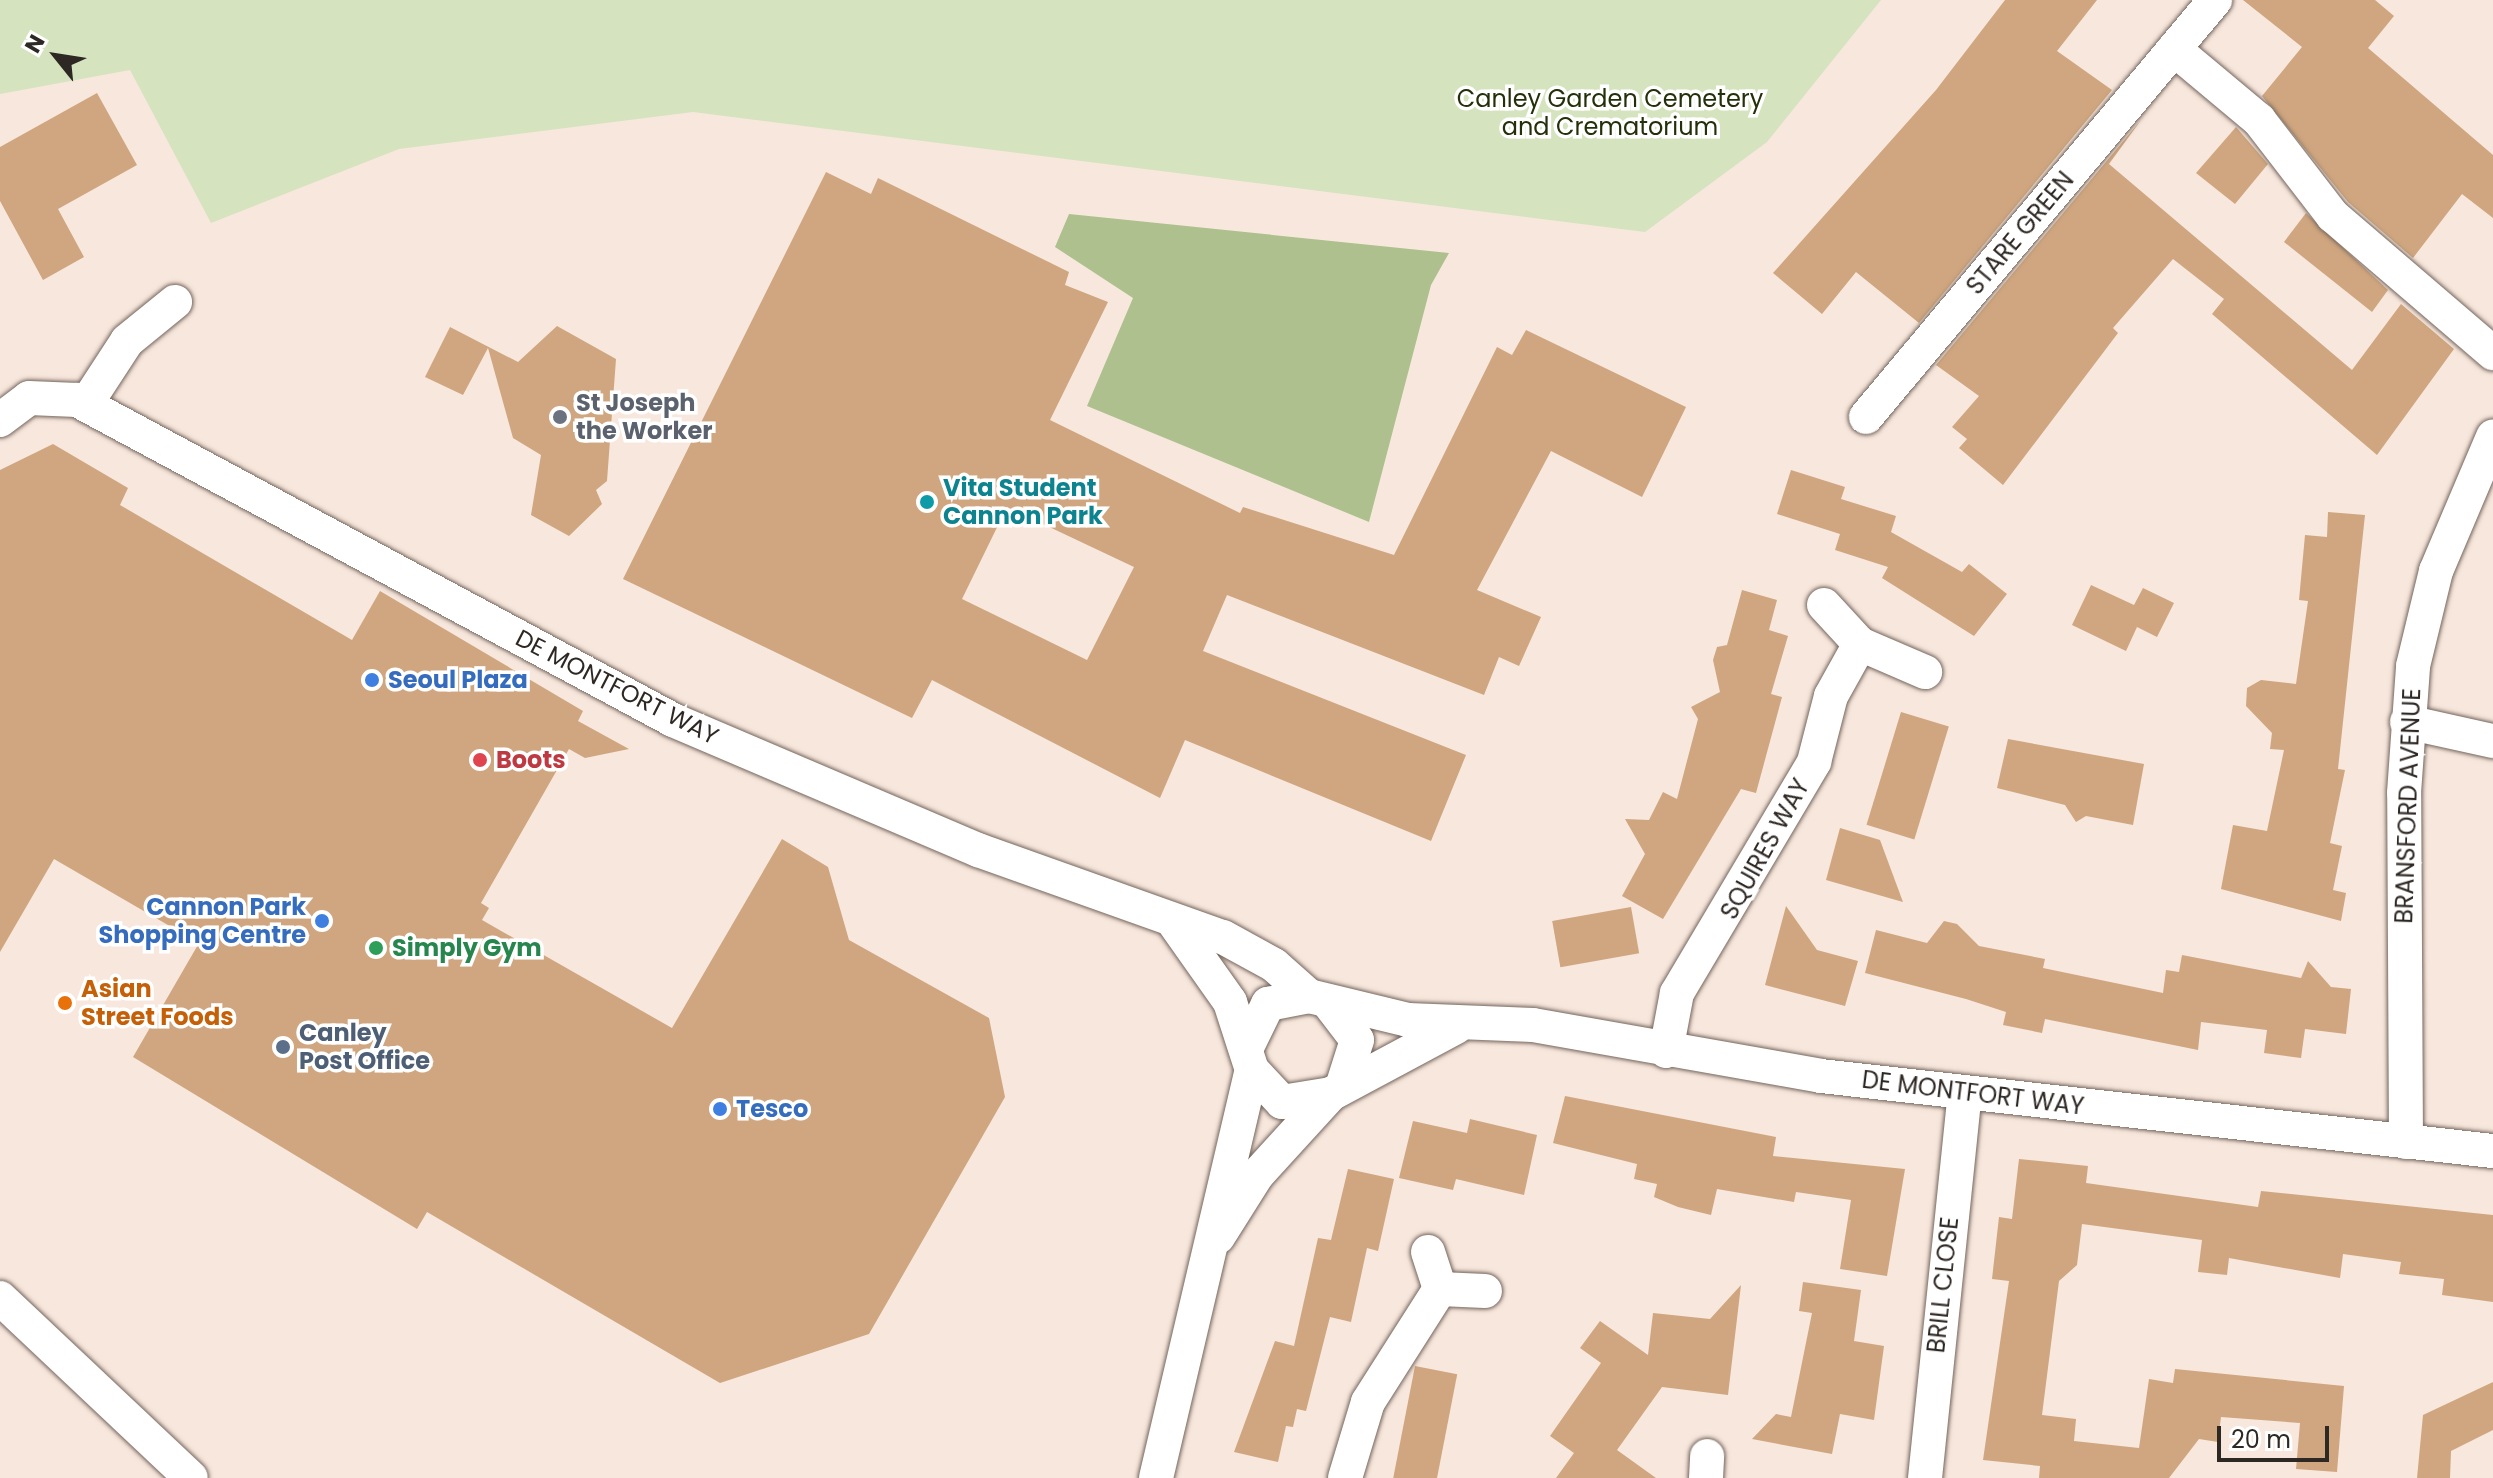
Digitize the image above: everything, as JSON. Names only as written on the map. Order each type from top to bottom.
[{"type":"street","name":"STARE GREEN","points":[[1866,417],[2215,0]]},
{"type":"street","points":[[2174,49],[2259,120],[2333,216],[2493,353]]},
{"type":"street","points":[[86,404],[127,341],[153,313],[175,302]]},
{"type":"street","name":"DE MONTFORT WAY","points":[[0,420],[37,396],[86,404],[673,720],[963,844],[1223,937],[1274,965],[1318,998],[1357,1040],[1337,1089]]},
{"type":"street","name":"BRANSFORD AVENUE","points":[[2406,1142],[2407,722],[2424,610],[2493,437]]},
{"type":"street","points":[[1824,605],[1860,644],[1925,672]]},
{"type":"street","name":"SQUIRES WAY","points":[[1666,1051],[1677,993],[1814,762],[1831,696],[1860,644]]},
{"type":"street","points":[[2407,722],[2493,741]]},
{"type":"street","name":"DE MONTFORT WAY","points":[[1171,920],[1214,976],[1250,1058],[1282,1102],[1337,1089],[1456,1027]]},
{"type":"street","name":"DE MONTFORT WAY","points":[[1250,1058],[1268,1004],[1318,998],[1456,1027],[1533,1025],[1666,1051],[1965,1093],[2493,1151]]},
{"type":"street","points":[[1156,1478],[1250,1058]]},
{"type":"street","points":[[1205,1258],[1257,1175],[1337,1089]]},
{"type":"street","name":"BRILL CLOSE","points":[[1925,1478],[1965,1093]]},
{"type":"street","points":[[1428,1252],[1440,1289]]},
{"type":"street","points":[[1440,1289],[1485,1291]]},
{"type":"street","points":[[1345,1478],[1374,1391],[1440,1289]]},
{"type":"street","points":[[0,1298],[191,1478]]},
{"type":"green space","name":"Canley Garden Cemetery and Crematorium","points":[[0,0],[1881,0],[1767,142],[1645,232],[693,112],[399,149],[211,223],[130,70],[0,94]]},
{"type":"green space","points":[[1069,214],[1449,253],[1431,285],[1369,522],[1087,406],[1133,298],[1055,247]]},
{"type":"building","points":[[2005,0],[2097,0],[2057,51],[2112,90],[1919,323],[1856,272],[1822,314],[1773,273],[1936,90]]},
{"type":"building","points":[[2243,0],[2375,0],[2394,16],[2368,48],[2493,155],[2493,218],[2462,194],[2413,258],[2348,202],[2262,96],[2302,47]]},
{"type":"building","points":[[97,93],[137,165],[58,209],[84,257],[43,280],[0,201],[0,147]]},
{"type":"building","points":[[2141,120],[2109,164],[2352,370],[2401,304],[2454,349],[2377,455],[2212,314],[2224,299],[2173,259],[2113,328],[2118,333],[2003,485],[1959,448],[1967,439],[1952,427],[1979,396],[1936,365]]},
{"type":"building","points":[[2236,127],[2268,164],[2235,204],[2196,173]]},
{"type":"building","name":"Vita Student Cannon Park","points":[[826,172],[871,194],[878,178],[1069,272],[1065,285],[1108,302],[1050,420],[1240,513],[1243,507],[1394,555],[1497,347],[1512,355],[1526,330],[1686,407],[1642,497],[1551,451],[1477,590],[1541,617],[1519,666],[1499,657],[1484,695],[1227,595],[1203,651],[1466,755],[1431,841],[1185,740],[1160,798],[932,680],[912,718],[623,579]],"holes":[[[1007,507],[1134,567],[1087,660],[962,599]]]},
{"type":"building","points":[[2306,213],[2388,290],[2372,312],[2284,242]]},
{"type":"building","name":"St Joseph the Worker","points":[[557,326],[616,359],[607,481],[596,490],[602,504],[569,536],[531,515],[541,455],[513,438],[488,348],[463,395],[425,377],[450,327],[518,362]]},
{"type":"building","name":"Cannon Park Shopping Centre","points":[[53,444],[128,488],[120,505],[352,640],[380,591],[583,711],[578,721],[629,749],[585,758],[569,749],[481,903],[489,908],[482,920],[672,1028],[782,839],[828,867],[849,940],[989,1018],[1005,1097],[869,1334],[720,1383],[427,1212],[417,1229],[133,1057],[199,943],[54,859],[0,952],[0,470]]},
{"type":"building","points":[[1791,470],[1845,487],[1841,499],[1896,516],[1891,532],[1962,572],[1969,564],[2007,594],[1974,636],[1882,578],[1888,567],[1835,550],[1840,534],[1777,514]]},
{"type":"building","points":[[2328,512],[2365,515],[2338,769],[2345,770],[2330,843],[2342,846],[2333,890],[2346,893],[2341,921],[2221,889],[2233,825],[2267,831],[2284,750],[2270,749],[2272,733],[2246,706],[2247,688],[2261,680],[2296,684],[2308,601],[2299,600],[2305,535],[2327,537]]},
{"type":"building","points":[[2091,585],[2134,605],[2143,588],[2174,603],[2157,637],[2137,627],[2126,651],[2072,625]]},
{"type":"building","points":[[1742,590],[1777,600],[1769,630],[1788,636],[1771,694],[1782,697],[1756,793],[1741,789],[1663,919],[1622,896],[1645,854],[1625,819],[1649,820],[1663,792],[1677,799],[1698,719],[1691,707],[1720,692],[1713,660],[1717,647],[1727,645]]},
{"type":"building","points":[[1901,712],[1949,727],[1914,839],[1867,825]]},
{"type":"building","points":[[2008,739],[2144,764],[2133,825],[2086,816],[2076,822],[2065,805],[1997,788]]},
{"type":"building","points":[[1840,828],[1880,840],[1903,902],[1826,880]]},
{"type":"building","points":[[1786,906],[1817,950],[1858,961],[1845,1006],[1765,985]]},
{"type":"building","points":[[1631,907],[1639,953],[1560,967],[1552,921]]},
{"type":"building","points":[[1944,921],[1957,924],[1979,946],[2045,959],[2043,968],[2163,993],[2166,970],[2179,972],[2182,955],[2301,978],[2308,961],[2331,987],[2351,989],[2346,1034],[2305,1029],[2301,1058],[2264,1053],[2267,1030],[2201,1022],[2198,1050],[2045,1019],[2042,1033],[2003,1025],[2006,1012],[1865,973],[1876,930],[1927,943]]},
{"type":"building","points":[[1565,1096],[1776,1137],[1773,1156],[1905,1169],[1887,1276],[1840,1269],[1851,1200],[1796,1192],[1794,1202],[1717,1189],[1711,1215],[1678,1207],[1654,1197],[1657,1184],[1634,1179],[1637,1164],[1553,1143]]},
{"type":"building","points":[[1470,1119],[1537,1135],[1524,1195],[1456,1179],[1453,1190],[1399,1178],[1413,1121],[1467,1133]]},
{"type":"building","points":[[2019,1159],[2088,1166],[2086,1183],[2258,1207],[2261,1191],[2493,1215],[2493,1302],[2442,1295],[2444,1279],[2399,1274],[2401,1262],[2343,1254],[2340,1278],[2229,1258],[2227,1275],[2198,1272],[2202,1240],[2082,1224],[2077,1265],[2059,1281],[2042,1415],[2076,1419],[2074,1441],[2139,1448],[2149,1379],[2173,1383],[2175,1369],[2344,1386],[2337,1472],[2296,1469],[2300,1423],[2221,1417],[2218,1442],[2199,1439],[2169,1478],[2039,1478],[2040,1466],[1983,1460],[2009,1281],[1992,1279],[1999,1217],[2012,1219]]},
{"type":"building","points":[[1348,1169],[1394,1179],[1378,1251],[1367,1248],[1351,1322],[1330,1317],[1306,1411],[1297,1409],[1293,1427],[1286,1426],[1278,1462],[1234,1452],[1275,1341],[1294,1346],[1318,1238],[1331,1240]]},
{"type":"building","points":[[1803,1282],[1861,1290],[1854,1341],[1884,1346],[1874,1420],[1840,1414],[1832,1454],[1752,1439],[1776,1414],[1791,1417],[1812,1313],[1799,1311]]},
{"type":"building","points":[[1741,1285],[1728,1395],[1662,1387],[1617,1450],[1656,1478],[1556,1478],[1574,1453],[1550,1436],[1601,1363],[1580,1348],[1600,1321],[1648,1355],[1653,1313],[1710,1319]]},
{"type":"building","points":[[1415,1366],[1457,1374],[1437,1478],[1393,1478]]},
{"type":"building","points":[[2493,1382],[2493,1430],[2451,1451],[2450,1478],[2417,1478],[2423,1415]]},
{"type":"place","name":"St Joseph the Worker","points":[[560,417]]},
{"type":"place","name":"Vita Student Cannon Park","points":[[927,502]]},
{"type":"place","name":"Seoul Plaza","points":[[372,680]]},
{"type":"place","name":"Boots","points":[[480,760]]},
{"type":"place","name":"Cannon Park Shopping Centre","points":[[322,921]]},
{"type":"place","name":"Simply Gym","points":[[376,948]]},
{"type":"place","name":"Asian Street Foods","points":[[65,1003]]},
{"type":"place","name":"Canley Post Office","points":[[283,1047]]},
{"type":"place","name":"Tesco","points":[[720,1109]]}]
